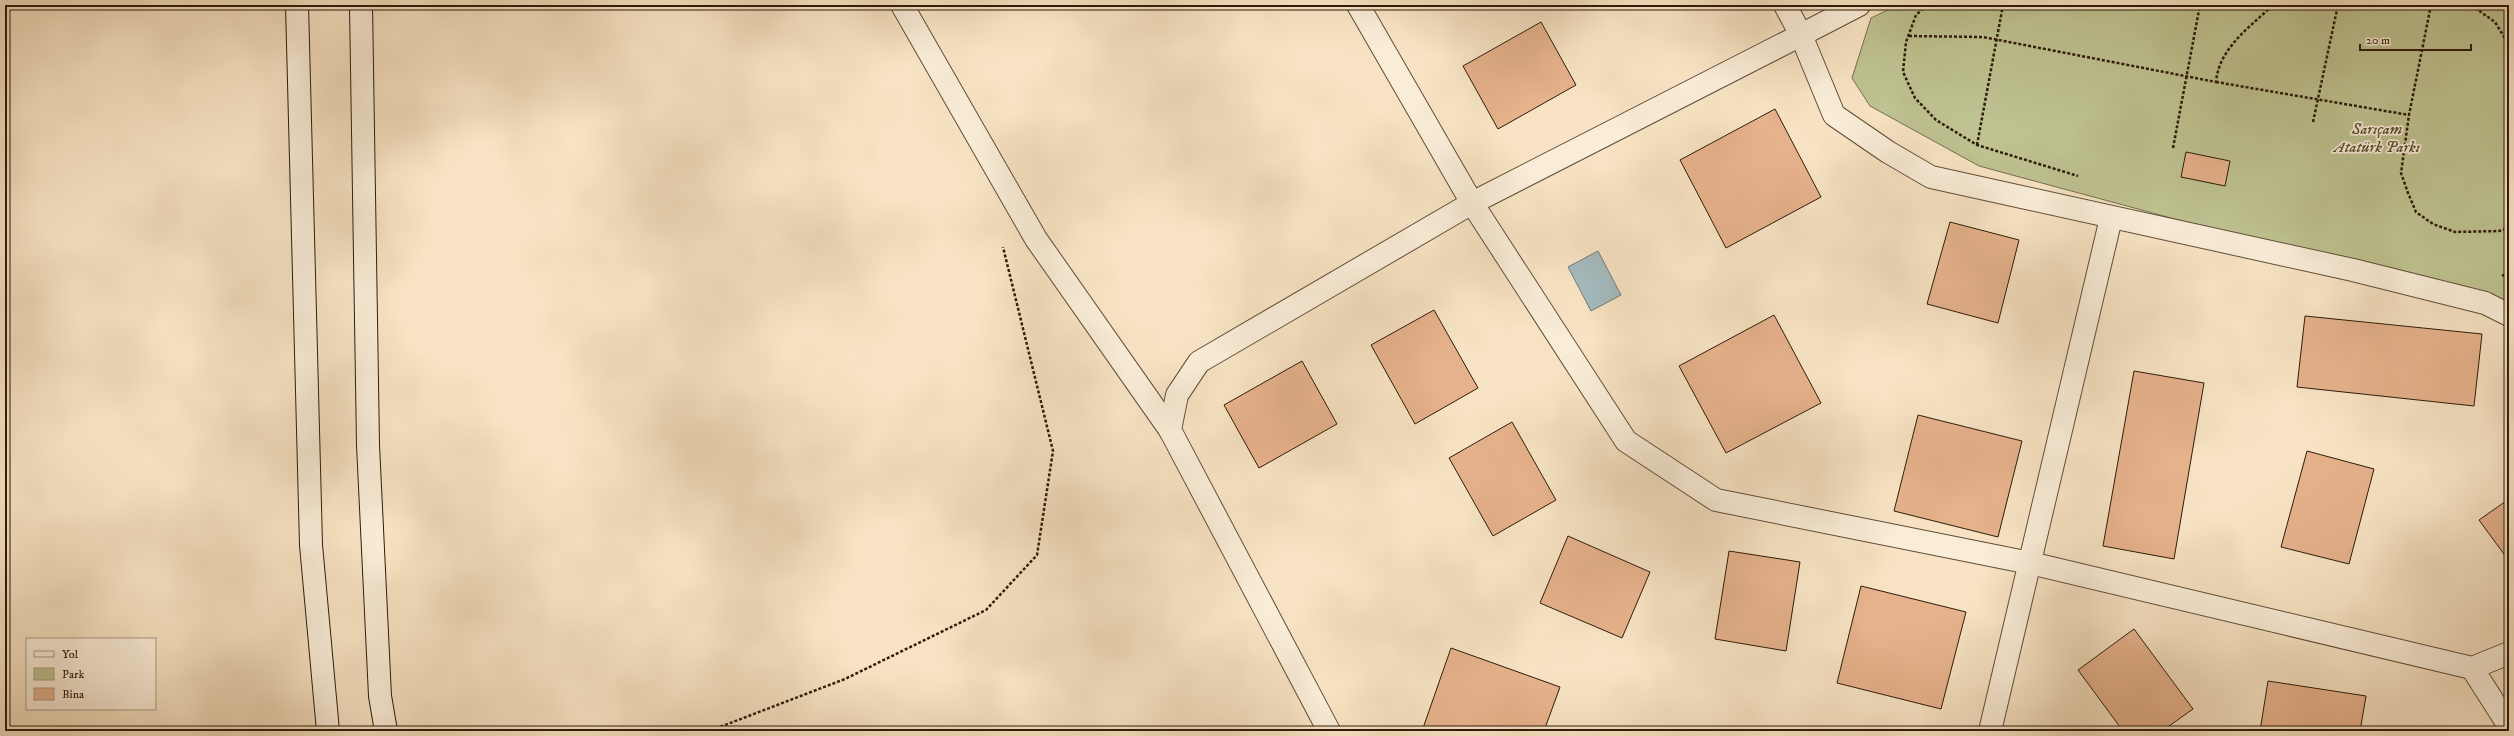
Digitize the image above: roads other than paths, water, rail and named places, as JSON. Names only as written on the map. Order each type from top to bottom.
[{"type":"street","points":[[296,5],[311,545],[328,731]]},
{"type":"street","points":[[361,5],[368,445],[380,696],[386,730]]},
{"type":"street","points":[[902,5],[1036,240],[1170,430],[1329,731]]},
{"type":"street","points":[[1358,5],[1472,203],[1626,441],[1716,500],[2030,563],[2472,668],[2509,653]]},
{"type":"street","points":[[1785,5],[1801,35],[1834,115],[1888,152],[1931,177],[2360,272],[2485,303],[2509,315]]},
{"type":"street","points":[[1170,430],[1177,395],[1199,362],[1472,203],[1859,5]]},
{"type":"street","points":[[1990,731],[2111,218]]},
{"type":"street","points":[[2472,668],[2509,726]]},
{"type":"water","points":[[1598,251],[1621,295],[1591,311],[1568,267]]},
{"type":"park label","name":"Sarıçam Atatürk Parkı","points":[[2377,137]]}]
